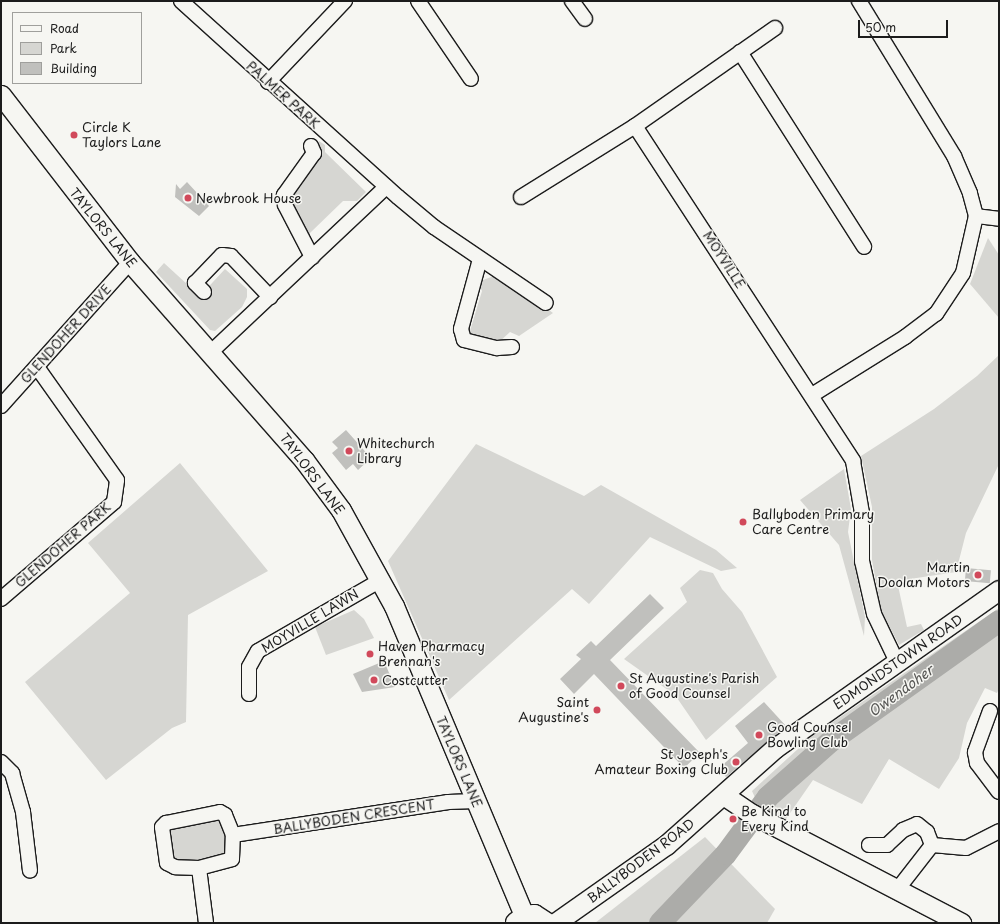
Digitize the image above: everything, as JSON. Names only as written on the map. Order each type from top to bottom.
[{"type":"main road","name":"TAYLORS LANE","points":[[1,95],[130,262],[211,352],[304,460],[341,510],[381,580],[476,801],[519,919]]},
{"type":"main road","name":"EDMONDSTOWN ROAD","points":[[725,796],[775,748],[896,660],[980,606],[999,590]]},
{"type":"main road","points":[[725,796],[754,815],[961,923]]},
{"type":"main road","name":"BALLYBODEN ROAD","points":[[555,923],[620,880],[725,796]]},
{"type":"main road","points":[[519,919],[539,915],[548,923]]},
{"type":"street","name":"PALMER PARK","points":[[181,1],[268,82],[386,187],[434,227],[546,303]]},
{"type":"street","points":[[268,82],[346,1]]},
{"type":"street","points":[[418,1],[471,79]]},
{"type":"street","points":[[572,1],[585,19]]},
{"type":"street","points":[[812,395],[905,337],[936,314],[963,272],[976,216],[970,193],[954,156],[858,1]]},
{"type":"street","points":[[521,197],[636,126],[775,28]]},
{"type":"street","points":[[740,52],[864,247]]},
{"type":"street","name":"MOYVILLE","points":[[636,126],[812,395],[853,461],[862,513],[864,569],[874,614],[896,660]]},
{"type":"street","name":"PALMER PARK","points":[[311,146],[314,153],[284,195],[285,205],[312,257]]},
{"type":"street","points":[[211,352],[386,187]]},
{"type":"street","points":[[976,216],[999,219]]},
{"type":"street","points":[[204,292],[195,283],[222,255],[230,256],[270,297]]},
{"type":"street","points":[[480,259],[461,329],[464,340],[497,348],[512,347]]},
{"type":"street","name":"GLENDOHER DRIVE","points":[[1,406],[130,262]]},
{"type":"street","name":"GLENDOHER PARK","points":[[1,599],[114,502],[117,480],[37,367]]},
{"type":"street","name":"MOYVILLE LAWN","points":[[249,694],[249,667],[258,651],[381,580]]},
{"type":"street","points":[[990,711],[975,752],[976,763],[999,792]]},
{"type":"street","points":[[1,762],[12,773],[18,793],[30,871]]},
{"type":"street","name":"BALLYBODEN CRESCENT","points":[[233,835],[448,802],[476,801]]},
{"type":"street","points":[[220,812],[225,815],[233,835],[232,860],[199,868],[175,868],[167,863],[162,827],[166,823],[220,812]]},
{"type":"street","points":[[869,845],[887,845],[903,830],[917,824],[927,832],[932,845]]},
{"type":"street","points":[[932,845],[966,848],[999,831]]},
{"type":"street","points":[[897,890],[932,845]]},
{"type":"street","points":[[199,868],[206,923]]},
{"type":"green space","points":[[319,141],[325,145],[325,152],[366,192],[357,201],[343,201],[310,233],[310,243],[290,201],[292,190],[299,189],[319,157]]},
{"type":"green space","points":[[988,238],[999,255],[999,318],[970,284]]},
{"type":"green space","points":[[164,263],[200,296],[225,269],[247,289],[247,297],[242,307],[215,331],[210,330],[156,272]]},
{"type":"green space","points":[[494,276],[509,281],[510,287],[542,311],[549,310],[553,313],[519,336],[510,332],[498,343],[471,340],[466,331],[470,331],[482,291],[480,287],[483,280]]},
{"type":"green space","points":[[999,355],[999,464],[966,533],[956,572],[897,581],[907,627],[921,624],[924,630],[899,645],[881,610],[872,560],[872,507],[861,456],[934,409],[977,376]]},
{"type":"green space","points":[[476,444],[584,496],[601,485],[716,550],[737,568],[721,571],[650,537],[589,604],[572,589],[449,700],[388,561]]},
{"type":"green space","points":[[180,463],[268,571],[188,615],[186,722],[172,728],[106,780],[25,682],[130,593],[88,543]]},
{"type":"green space","points":[[844,469],[851,509],[848,532],[865,617],[864,636],[839,545],[800,500]]},
{"type":"green space","points":[[700,570],[713,573],[722,589],[742,612],[777,677],[706,740],[675,695],[624,659],[687,602],[680,588]]},
{"type":"green space","points":[[999,608],[999,689],[997,693],[985,688],[967,723],[959,758],[939,789],[889,759],[862,804],[813,780],[786,819],[757,802],[752,791],[811,737]]},
{"type":"green space","points":[[354,610],[364,619],[374,638],[326,655],[315,627]]},
{"type":"green space","points":[[216,819],[223,823],[226,837],[224,853],[213,860],[185,864],[172,860],[169,831],[179,825]]},
{"type":"green space","points":[[705,837],[775,909],[767,923],[595,923]]},
{"type":"building","name":"Newbrook House","points":[[187,182],[209,206],[199,216],[175,197],[176,184],[180,189]]},
{"type":"building","name":"Whitechurch Library","points":[[346,430],[371,458],[358,470],[353,464],[346,470],[332,453],[338,448],[332,442]]},
{"type":"building","name":"Martin Doolan Motors","points":[[966,568],[991,570],[990,583],[965,581]]},
{"type":"building","name":"St Augustine's Parish of Good Counsel","points":[[650,594],[664,608],[610,660],[700,753],[684,768],[594,674],[574,694],[560,679],[581,659],[576,655],[591,641],[596,646]]},
{"type":"building","name":"Costcutter","points":[[384,661],[395,687],[362,692],[353,674]]},
{"type":"building","name":"Good Counsel Bowling Club","points":[[764,702],[786,726],[726,777],[719,768],[748,743],[735,726]]},
{"type":"waterway","name":"Owendoher","points":[[660,923],[726,854],[768,797],[831,741],[999,621]]},
{"type":"place","name":"Circle K Taylors Lane","points":[[74,135]]},
{"type":"place","name":"Newbrook House","points":[[188,198]]},
{"type":"place","name":"Whitechurch Library","points":[[349,451]]},
{"type":"place","name":"Ballyboden Primary Care Centre","points":[[743,522]]},
{"type":"place","name":"Martin Doolan Motors","points":[[978,575]]},
{"type":"place","name":"Haven Pharmacy Brennan's","points":[[370,654]]},
{"type":"place","name":"Costcutter","points":[[374,680]]},
{"type":"place","name":"St Augustine's Parish of Good Counsel","points":[[621,686]]},
{"type":"place","name":"Saint Augustine's","points":[[597,710]]},
{"type":"place","name":"Good Counsel Bowling Club","points":[[759,735]]},
{"type":"place","name":"St Joseph's Amateur Boxing Club","points":[[736,762]]},
{"type":"place","name":"Be Kind to Every Kind","points":[[733,819]]}]
